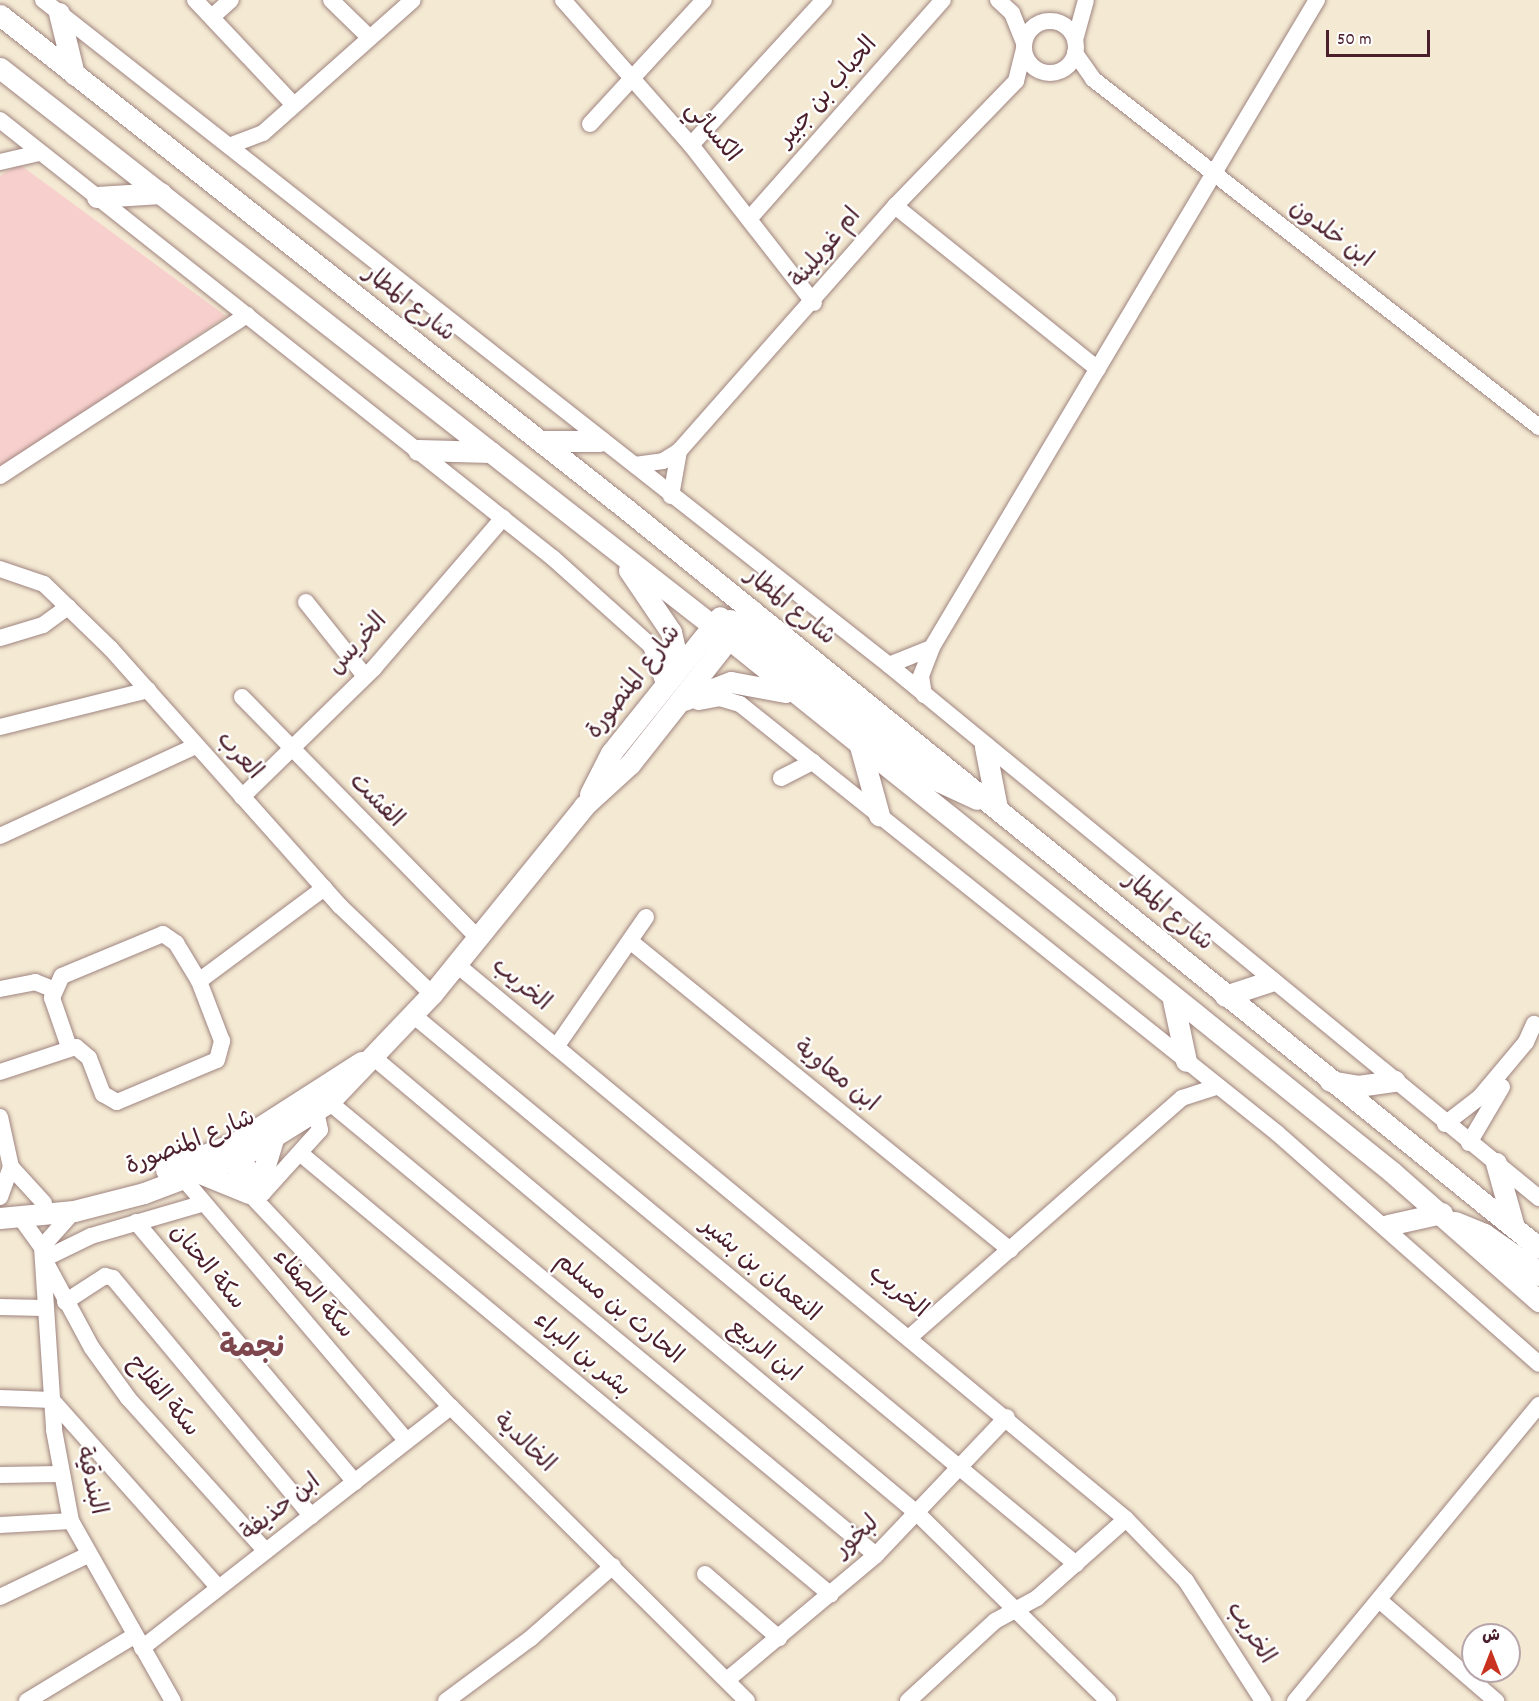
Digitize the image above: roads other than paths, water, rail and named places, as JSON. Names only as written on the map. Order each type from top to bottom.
[{"type":"highway","points":[[1448,1219],[1502,1247],[1539,1274]]},
{"type":"main road","points":[[51,6],[74,74]]},
{"type":"main road","name":"شارع المطار","points":[[0,15],[542,441],[735,597],[733,625],[792,694],[860,746],[1448,1219],[1539,1301]]},
{"type":"main road","name":"شارع المطار","points":[[0,68],[609,545],[733,625],[993,804],[1324,1079],[1539,1248]]},
{"type":"main road","points":[[97,197],[160,193]]},
{"type":"main road","points":[[542,441],[600,441]]},
{"type":"main road","points":[[418,450],[491,452]]},
{"type":"main road","points":[[609,545],[670,632],[675,657],[664,683]]},
{"type":"main road","name":"شارع المنصورة","points":[[0,1205],[44,1203],[137,1181],[233,1152],[273,1139],[322,1106],[373,1057],[432,994],[585,812],[630,764],[674,708],[733,625],[735,597]]},
{"type":"main road","name":"شارع المنصورة","points":[[585,812],[611,753],[664,683],[733,625]]},
{"type":"main road","points":[[674,708],[703,689],[731,682],[792,694]]},
{"type":"main road","points":[[860,746],[879,815]]},
{"type":"main road","points":[[985,747],[993,804]]},
{"type":"main road","points":[[1225,996],[1271,981]]},
{"type":"main road","points":[[1173,1000],[1186,1061]]},
{"type":"main road","name":"شارع المنصورة","points":[[10,1218],[74,1211],[191,1176],[233,1152],[373,1057]]},
{"type":"main road","points":[[1324,1079],[1358,1086],[1395,1081]]},
{"type":"main road","points":[[191,1176],[257,1190],[273,1139]]},
{"type":"main road","points":[[1496,1163],[1514,1227]]},
{"type":"main road","points":[[1388,1225],[1448,1219]]},
{"type":"street","points":[[195,0],[213,16],[294,105]]},
{"type":"street","points":[[213,16],[231,0]]},
{"type":"street","points":[[331,0],[370,38]]},
{"type":"street","points":[[229,146],[263,133],[413,0]]},
{"type":"street","name":"الكسائي","points":[[563,0],[691,145],[814,303]]},
{"type":"street","points":[[590,124],[704,0]]},
{"type":"street","points":[[691,145],[824,0]]},
{"type":"street","name":"الحباب بن جبير","points":[[750,218],[943,0]]},
{"type":"street","points":[[998,0],[1012,13],[1031,65],[1054,72]]},
{"type":"street","points":[[924,695],[921,676],[932,647],[1317,0]]},
{"type":"street","points":[[1024,46],[1049,21],[1083,4]]},
{"type":"street","points":[[1016,81],[1054,72],[1075,46],[1083,4]]},
{"type":"street","name":"شارع المطار","points":[[51,6],[600,441],[635,465],[671,496],[889,665],[985,747],[1445,1124],[1539,1198]]},
{"type":"street","points":[[1012,13],[1049,21]]},
{"type":"street","name":"ابن خلدون","points":[[1049,21],[1075,46],[1093,79],[1214,176],[1539,427]]},
{"type":"street","name":"ام غويلينة","points":[[635,465],[663,461],[679,451],[814,303],[896,206],[1016,81],[1024,46]]},
{"type":"street","name":"ابن خلدون","points":[[1054,72],[1093,79]]},
{"type":"street","points":[[0,120],[38,153],[97,197],[503,518],[651,646],[664,683]]},
{"type":"street","points":[[13,131],[4,160],[38,153]]},
{"type":"street","points":[[258,169],[263,133]]},
{"type":"street","points":[[896,206],[1098,369]]},
{"type":"street","points":[[0,476],[247,315]]},
{"type":"street","points":[[671,496],[679,451]]},
{"type":"street","name":"الخريس","points":[[242,797],[292,750],[364,675],[503,518]]},
{"type":"street","name":"العرب","points":[[0,569],[44,584],[68,607],[148,690],[324,888],[432,994]]},
{"type":"street","points":[[306,602],[364,675]]},
{"type":"street","points":[[0,638],[43,625],[68,607]]},
{"type":"street","points":[[889,665],[932,647]]},
{"type":"street","points":[[0,727],[148,690]]},
{"type":"street","name":"الفشت","points":[[242,697],[478,938]]},
{"type":"street","points":[[674,708],[710,698],[740,704],[1388,1225],[1539,1364]]},
{"type":"street","points":[[0,837],[196,746]]},
{"type":"street","points":[[781,778],[813,762]]},
{"type":"street","points":[[199,981],[324,888]]},
{"type":"street","points":[[556,1047],[646,917]]},
{"type":"street","points":[[0,1072],[69,1047],[83,1050],[112,1102],[210,1064],[222,1055],[222,1041],[199,981],[176,943],[155,934],[62,976],[52,989]]},
{"type":"street","name":"ابن معاوية","points":[[630,941],[1010,1250]]},
{"type":"street","name":"الخريب","points":[[456,964],[911,1336],[1126,1518],[1186,1581],[1263,1701]]},
{"type":"street","points":[[0,989],[35,982],[52,989]]},
{"type":"street","points":[[52,989],[69,1047]]},
{"type":"street","name":"النعمان بن بشير","points":[[413,1015],[1076,1564]]},
{"type":"street","points":[[1445,1124],[1480,1097],[1526,1042],[1537,1025]]},
{"type":"street","points":[[1469,1143],[1517,1066],[1539,1045]]},
{"type":"street","name":"ابن الربيع","points":[[373,1057],[919,1515],[1017,1608],[1108,1701]]},
{"type":"street","points":[[1182,1098],[1186,1061]]},
{"type":"street","points":[[911,1336],[1182,1098],[1216,1087]]},
{"type":"street","points":[[257,1190],[301,1154],[320,1130],[322,1106]]},
{"type":"street","name":"الحارث بن مسلم","points":[[322,1106],[876,1555]]},
{"type":"street","points":[[0,1117],[11,1167],[44,1203]]},
{"type":"street","name":"الخالدية","points":[[233,1152],[273,1215],[451,1407],[747,1701]]},
{"type":"street","name":"بشر بن البراء","points":[[301,1154],[831,1595]]},
{"type":"street","points":[[0,1197],[11,1167]]},
{"type":"street","name":"سكة الصفاء","points":[[191,1176],[201,1204],[407,1441]]},
{"type":"street","points":[[43,1253],[136,1222],[201,1204]]},
{"type":"street","points":[[43,1253],[74,1211]]},
{"type":"street","points":[[10,1218],[43,1253]]},
{"type":"street","name":"سكة الحنان","points":[[136,1222],[355,1482]]},
{"type":"street","name":"سكة الفلاح","points":[[43,1253],[65,1302],[128,1398],[266,1551]]},
{"type":"street","name":"البندقية","points":[[43,1253],[43,1308],[59,1474],[70,1521],[173,1701]]},
{"type":"street","points":[[65,1302],[110,1276],[311,1516]]},
{"type":"street","points":[[0,1307],[43,1308]]},
{"type":"street","points":[[0,1398],[52,1400],[219,1588]]},
{"type":"street","name":"ابن حذيفة","points":[[27,1701],[138,1642],[219,1588],[451,1407]]},
{"type":"street","points":[[1295,1701],[1537,1410]]},
{"type":"street","name":"لبخور","points":[[727,1680],[831,1595],[919,1515],[1007,1417]]},
{"type":"street","points":[[0,1475],[59,1474]]},
{"type":"street","points":[[909,1701],[995,1620],[1037,1598],[1126,1518]]},
{"type":"street","points":[[0,1525],[70,1521]]},
{"type":"street","points":[[0,1597],[88,1555]]},
{"type":"street","points":[[446,1701],[531,1638],[613,1566]]},
{"type":"street","points":[[705,1574],[778,1638]]},
{"type":"street","points":[[1378,1600],[1496,1701]]},
{"type":"district","name":"نجمة","points":[[252,1351]]}]
